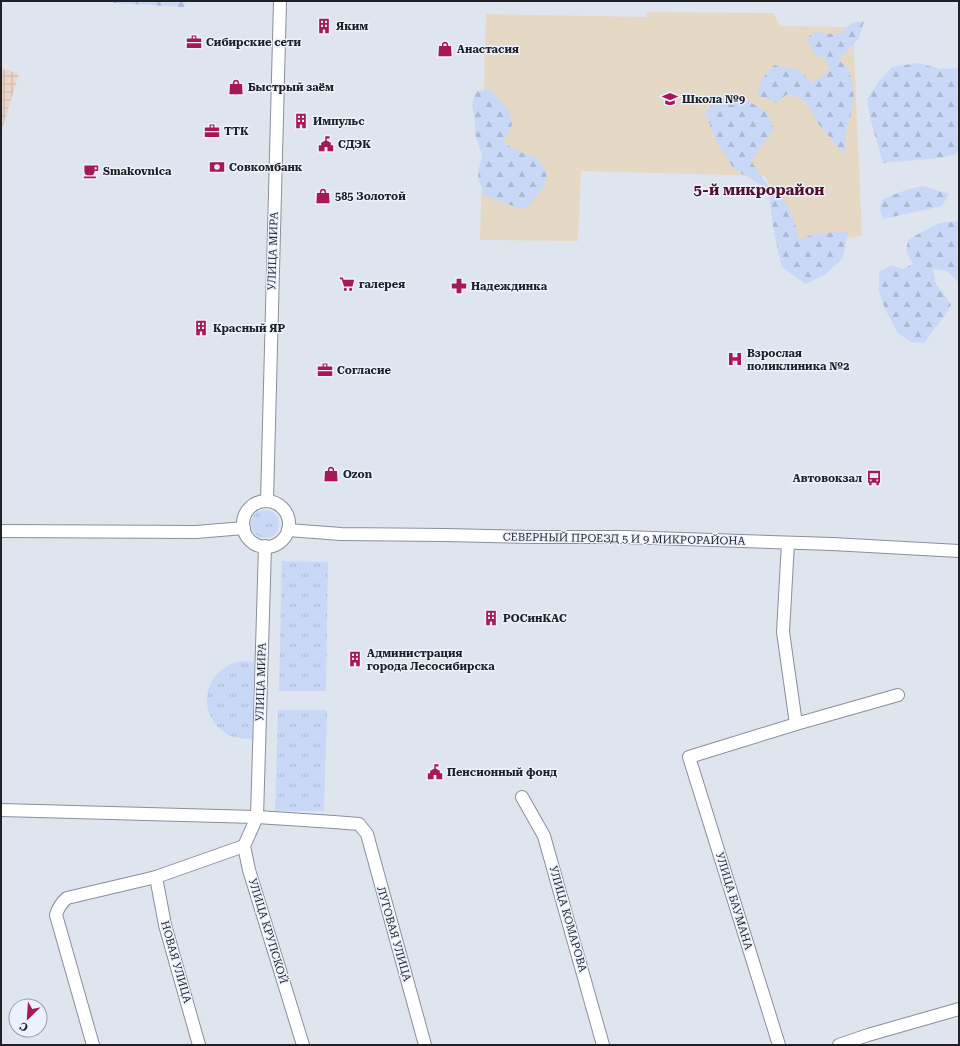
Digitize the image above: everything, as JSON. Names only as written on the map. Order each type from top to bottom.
[{"type":"street","name":"УЛИЦА МИРА","points":[[267,501],[280,1]]},
{"type":"street","points":[[267,501],[277,504],[284,510],[288,520],[288,530],[285,537],[272,546],[255,544],[245,533],[244,528],[244,519],[248,511],[254,504],[267,501]]},
{"type":"street","points":[[1,531],[196,532],[244,528]]},
{"type":"street","name":"СЕВЕРНЫЙ ПРОЕЗД 5 И 9 МИКРОРАЙОНА","points":[[288,530],[341,534],[624,537],[959,551]]},
{"type":"street","points":[[788,543],[783,632],[796,724],[898,695]]},
{"type":"street","name":"УЛИЦА МИРА","points":[[257,817],[264,546]]},
{"type":"street","name":"УЛИЦА БАУМАНА","points":[[779,1045],[689,757],[796,724]]},
{"type":"street","name":"УЛИЦА КОМАРОВА","points":[[522,797],[544,836],[603,1045]]},
{"type":"street","points":[[1,810],[257,817],[244,846],[156,877],[67,898],[57,909],[56,915],[93,1045]]},
{"type":"street","name":"ЛУГОВАЯ УЛИЦА","points":[[257,817],[359,824],[366,834],[425,1045]]},
{"type":"street","name":"УЛИЦА КРУПСКОЙ","points":[[244,846],[249,870],[303,1045]]},
{"type":"street","name":"НОВАЯ УЛИЦА","points":[[156,877],[165,925],[199,1045]]},
{"type":"street","points":[[840,1045],[868,1035],[959,1009]]},
{"type":"shaded area","name":"Школа №9","points":[[647,12],[774,13],[780,26],[853,27],[862,236],[801,246],[765,176],[581,171],[578,241],[480,240],[486,14],[647,17]]},
{"type":"shaded area","points":[[1,68],[19,74],[1,133]]},
{"type":"green space","points":[[111,1],[185,1],[184,7],[113,3]]},
{"type":"green space","points":[[864,21],[859,38],[839,60],[849,70],[854,92],[851,114],[846,132],[845,154],[817,122],[808,104],[798,97],[787,94],[777,103],[757,95],[762,79],[774,65],[798,70],[804,74],[812,84],[830,69],[824,57],[816,56],[806,39],[816,31],[827,34],[841,33],[851,23]]},
{"type":"green space","points":[[918,63],[940,69],[959,68],[959,149],[955,155],[939,158],[883,163],[871,121],[867,99],[879,81],[892,67]]},
{"type":"green space","points":[[490,90],[509,111],[512,125],[503,142],[517,151],[536,157],[547,173],[545,185],[527,208],[519,208],[484,195],[478,178],[482,155],[475,134],[472,104],[476,91]]},
{"type":"green space","points":[[740,96],[766,112],[774,128],[751,161],[765,182],[784,200],[793,216],[799,240],[813,234],[848,231],[843,258],[826,274],[806,284],[782,267],[774,233],[768,189],[734,169],[717,143],[705,112],[720,98]]},
{"type":"green space","points":[[923,186],[949,194],[942,206],[883,219],[880,208],[882,200],[912,188]]},
{"type":"green space","points":[[959,221],[959,283],[947,271],[933,269],[936,284],[951,304],[946,314],[924,343],[911,342],[898,333],[885,309],[879,292],[879,272],[891,265],[903,269],[913,264],[906,252],[908,240],[939,223]]},
{"type":"green space","points":[[265,510],[275,514],[279,524],[275,534],[265,538],[255,534],[251,524],[255,514]]},
{"type":"green space","points":[[282,561],[328,562],[326,691],[279,691]]},
{"type":"green space","points":[[240,661],[254,662],[252,739],[234,737],[221,730],[212,719],[207,706],[208,692],[213,679],[224,668]]},
{"type":"green space","points":[[278,710],[327,710],[324,811],[275,811]]},
{"type":"place","name":"Яким","points":[[324,26]]},
{"type":"place","name":"Сибирские сети","points":[[194,42]]},
{"type":"place","name":"Анастасия","points":[[445,49]]},
{"type":"place","name":"Быстрый заём","points":[[236,87]]},
{"type":"place","name":"Школа №9","points":[[670,99]]},
{"type":"place","name":"Импульс","points":[[301,121]]},
{"type":"place","name":"ТТК","points":[[212,131]]},
{"type":"place","name":"СДЭК","points":[[326,144]]},
{"type":"place","name":"Совкомбанк","points":[[217,167]]},
{"type":"place","name":"Smakovnica","points":[[91,171]]},
{"type":"place","name":"585 Золотой","points":[[323,196]]},
{"type":"place","name":"галерея","points":[[347,284]]},
{"type":"place","name":"Надеждинка","points":[[459,286]]},
{"type":"place","name":"Красный ЯР","points":[[201,328]]},
{"type":"place","name":"Взрослая поликлиника №2","points":[[735,359]]},
{"type":"place","name":"Согласие","points":[[325,370]]},
{"type":"place","name":"Ozon","points":[[331,474]]},
{"type":"place","name":"Автовокзал","points":[[874,478]]},
{"type":"place","name":"РОСинКАС","points":[[491,618]]},
{"type":"place","name":"Администрация города Лесосибирска","points":[[355,659]]},
{"type":"place","name":"Пенсионный фонд","points":[[435,772]]},
{"type":"district","name":"5-й микрорайон","points":[[759,190]]}]
